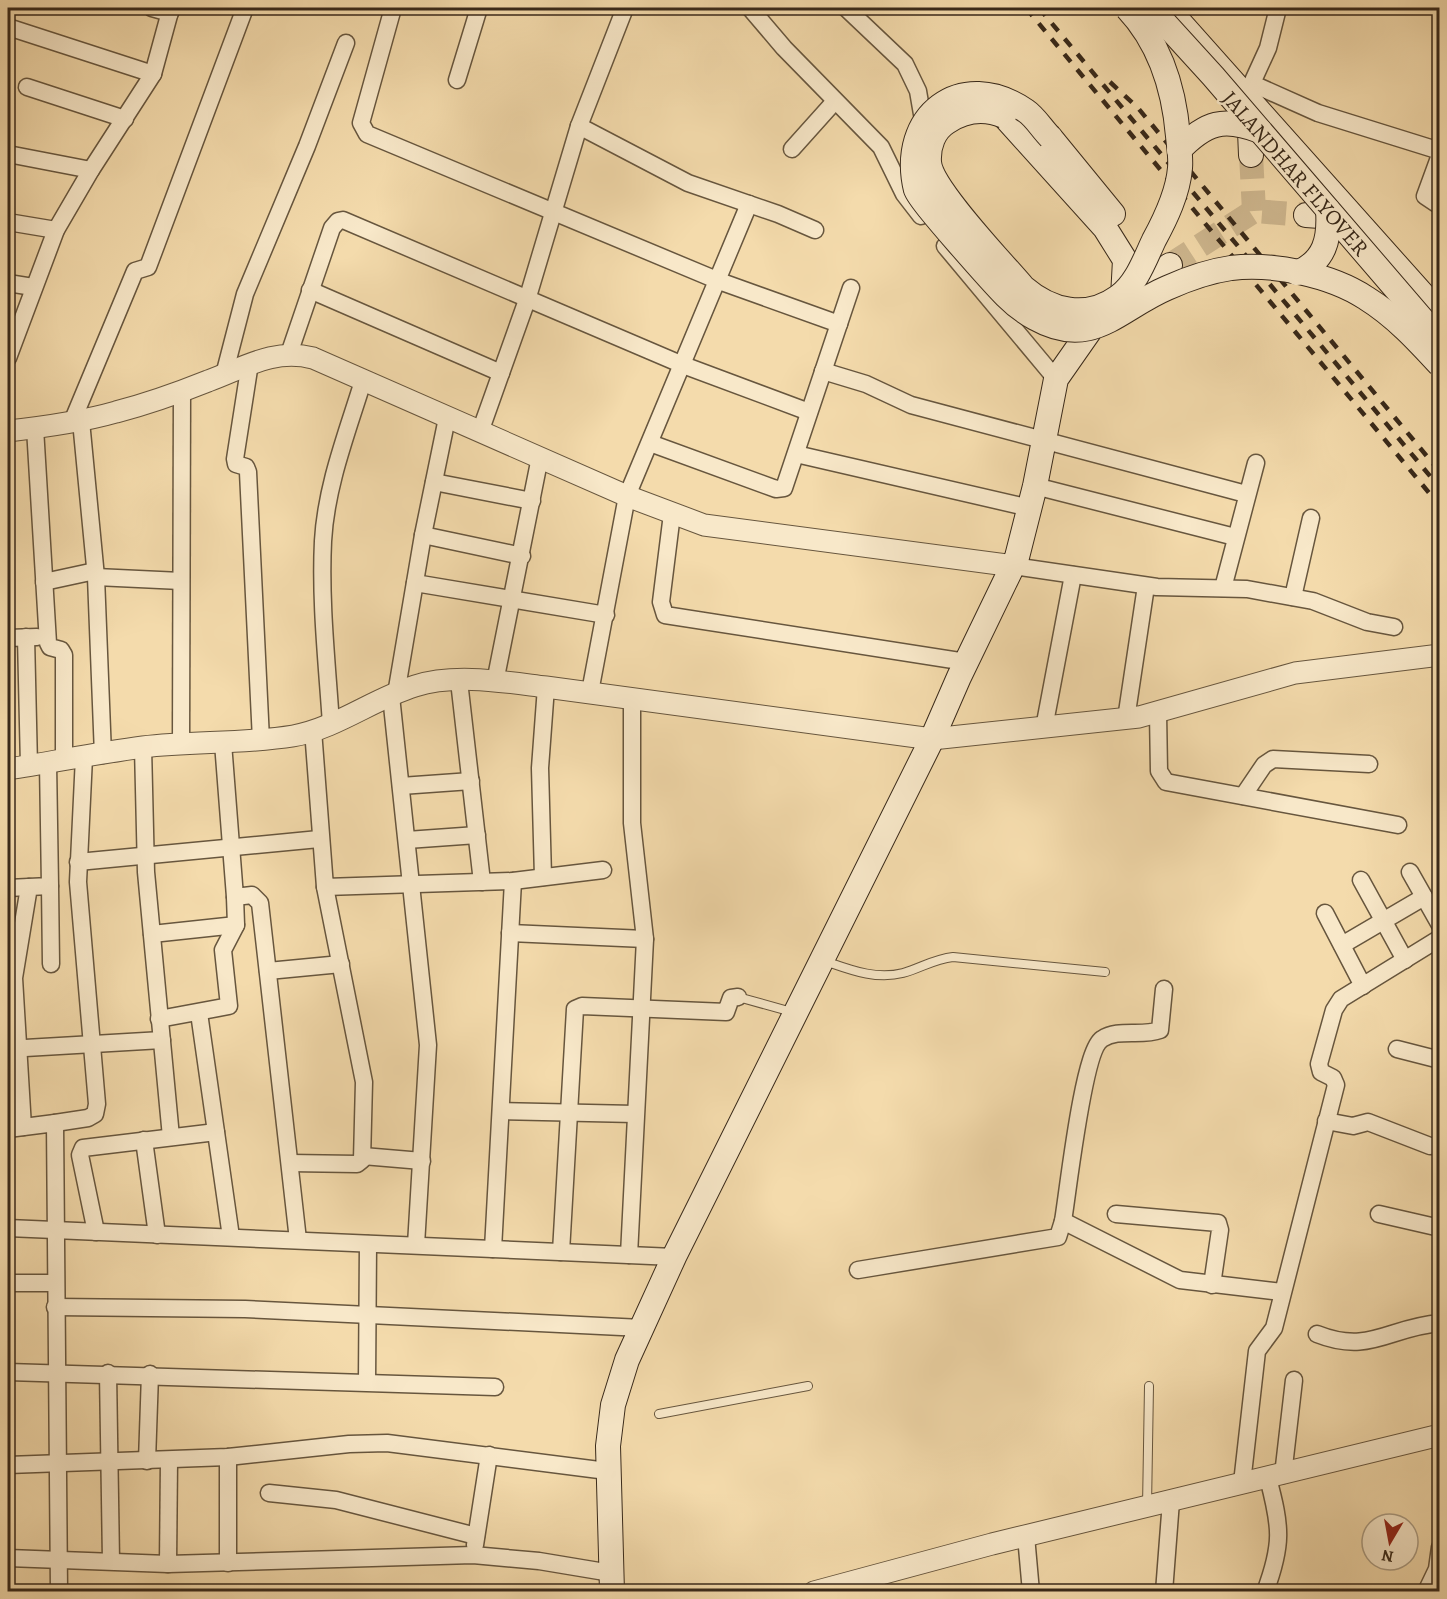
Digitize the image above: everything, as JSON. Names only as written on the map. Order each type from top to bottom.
[{"type":"main road","points":[[1123,297],[1125,260],[1105,228],[1004,116],[992,111],[975,111],[953,117],[938,128],[932,140],[929,163],[938,185],[1023,287],[1039,301],[1078,312],[1094,309],[1119,297],[1137,275],[1173,198],[1180,167],[1170,81],[1155,46],[1127,8]]},
{"type":"main road","name":"JALANDHAR FLYOVER","points":[[1151,8],[1260,131],[1317,212],[1440,340]]},
{"type":"main road","points":[[1167,8],[1250,93],[1440,314]]},
{"type":"main road","points":[[1250,93],[1251,155]]},
{"type":"main road","points":[[612,1582],[607,1471],[627,1360],[674,1257],[932,739],[966,662],[1014,566],[1032,497],[1056,379],[1100,316],[1160,271],[1137,249],[1120,224],[1027,111],[1000,98],[983,94],[962,94],[923,120]]},
{"type":"main road","name":"JALANDHAR FLYOVER","points":[[923,120],[914,142],[916,192],[1004,294],[1021,310],[1059,329],[1082,331],[1105,325],[1165,289],[1215,271],[1262,267],[1332,282],[1366,298],[1412,334],[1440,366]]},
{"type":"main road","points":[[1179,150],[1193,135],[1215,123],[1238,123],[1260,131]]},
{"type":"main road","points":[[1317,212],[1358,219]]},
{"type":"main road","points":[[1297,273],[1311,267],[1323,253],[1330,232],[1317,212]]},
{"type":"street","points":[[9,348],[56,230],[91,170],[153,74],[170,10],[152,8]]},
{"type":"street","points":[[51,964],[50,886],[66,760],[95,574],[76,422],[135,272],[148,267],[245,8]]},
{"type":"street","points":[[393,8],[364,110],[363,129],[368,134],[719,281],[839,324]]},
{"type":"street","points":[[458,80],[479,8]]},
{"type":"street","points":[[480,432],[527,300],[598,70],[625,8]]},
{"type":"street","points":[[750,8],[835,101],[881,147],[909,202],[1056,379]]},
{"type":"street","points":[[846,8],[905,64],[918,91],[923,120]]},
{"type":"street","points":[[1278,8],[1268,48],[1250,93],[1440,153],[1425,197],[1440,206]]},
{"type":"street","points":[[8,27],[153,74]]},
{"type":"street","points":[[224,375],[245,294],[307,146],[346,43]]},
{"type":"street","points":[[27,87],[125,119]]},
{"type":"street","points":[[792,149],[835,101]]},
{"type":"street","points":[[579,126],[688,183],[815,230]]},
{"type":"street","points":[[8,154],[91,170]]},
{"type":"street","points":[[590,692],[627,496],[719,281],[749,204]]},
{"type":"street","points":[[289,354],[332,228],[338,221],[343,220],[683,365],[809,412]]},
{"type":"street","points":[[8,222],[56,230]]},
{"type":"street","points":[[8,283],[33,287]]},
{"type":"street","points":[[650,443],[780,490],[786,483],[851,288]]},
{"type":"street","points":[[310,290],[501,373]]},
{"type":"street","points":[[8,431],[76,422],[182,391],[250,363],[289,354],[313,358],[627,496],[704,525],[1146,586],[1247,589],[1293,597],[1331,607],[1368,622],[1394,627]]},
{"type":"street","points":[[250,363],[236,462],[238,466],[246,467],[248,472],[261,740]]},
{"type":"street","points":[[823,371],[866,384],[911,405],[1246,494]]},
{"type":"street","points":[[290,1163],[357,1164],[362,1162],[363,1156],[364,1082],[325,887],[319,839],[324,619],[323,539],[336,466],[363,381]]},
{"type":"street","points":[[181,745],[182,391]]},
{"type":"street","points":[[417,1245],[428,1045],[401,786],[394,695],[447,418]]},
{"type":"street","points":[[29,887],[14,978],[15,1128],[88,1118],[97,1110],[79,911],[78,862],[66,760],[64,655],[61,650],[50,647],[47,636],[35,428]]},
{"type":"street","points":[[796,454],[1235,537]]},
{"type":"street","points":[[495,682],[540,457]]},
{"type":"street","points":[[1223,588],[1256,463]]},
{"type":"street","points":[[435,482],[532,501]]},
{"type":"street","points":[[672,514],[660,602],[665,615],[966,662]]},
{"type":"street","points":[[1293,597],[1311,518]]},
{"type":"street","points":[[423,535],[522,556]]},
{"type":"street","points":[[44,582],[95,574],[181,581]]},
{"type":"street","points":[[1044,728],[1073,575]]},
{"type":"street","points":[[415,583],[606,615]]},
{"type":"street","points":[[1126,719],[1146,586]]},
{"type":"street","points":[[8,638],[47,636]]},
{"type":"street","points":[[27,637],[66,760]]},
{"type":"street","points":[[8,769],[143,747],[261,740],[322,727],[428,682],[495,682],[546,687],[932,739],[1126,719],[1158,713],[1295,673],[1440,655]]},
{"type":"street","points":[[459,681],[482,882]]},
{"type":"street","points":[[543,877],[540,768],[546,687]]},
{"type":"street","points":[[629,1255],[645,939],[632,823],[632,698]]},
{"type":"street","points":[[1158,713],[1159,771],[1166,782],[1398,825]]},
{"type":"street","points":[[159,1019],[229,1006],[223,950],[236,925],[223,742]]},
{"type":"street","points":[[143,747],[145,858],[171,1137]]},
{"type":"street","points":[[1243,796],[1264,765],[1273,759],[1369,764]]},
{"type":"street","points":[[401,786],[471,782]]},
{"type":"street","points":[[407,840],[477,836]]},
{"type":"street","points":[[78,862],[145,858],[319,839]]},
{"type":"street","points":[[325,887],[513,881],[603,870]]},
{"type":"street","points":[[1410,872],[1440,925]]},
{"type":"street","points":[[1361,880],[1405,960]]},
{"type":"street","points":[[494,1249],[513,881]]},
{"type":"street","points":[[8,888],[50,886]]},
{"type":"street","points":[[235,897],[252,895],[260,903],[298,1240]]},
{"type":"street","points":[[1342,945],[1424,897]]},
{"type":"street","points":[[1325,913],[1363,986]]},
{"type":"street","points":[[152,934],[236,925]]},
{"type":"street","points":[[510,933],[645,939]]},
{"type":"street","points":[[1242,1483],[1257,1352],[1259,1346],[1272,1335],[1335,1081],[1321,1072],[1319,1064],[1336,1004],[1440,938]]},
{"type":"street","points":[[268,970],[341,964]]},
{"type":"street","points":[[858,1270],[1053,1239],[1061,1232],[1083,1094],[1095,1046],[1109,1035],[1160,1030],[1164,989]]},
{"type":"street","points":[[561,1252],[575,1010],[582,1006],[726,1012],[732,998],[738,996]]},
{"type":"street","points":[[199,1013],[231,1237]]},
{"type":"street","points":[[13,1048],[162,1040]]},
{"type":"street","points":[[1396,1049],[1440,1060]]},
{"type":"street","points":[[501,1111],[635,1114]]},
{"type":"street","points":[[1326,1121],[1353,1126],[1368,1122],[1430,1146]]},
{"type":"street","points":[[54,1123],[59,1592]]},
{"type":"street","points":[[96,1232],[80,1150],[88,1147],[216,1132]]},
{"type":"street","points":[[144,1140],[157,1235]]},
{"type":"street","points":[[363,1156],[422,1161]]},
{"type":"street","points":[[1116,1214],[1218,1223],[1220,1230],[1212,1285]]},
{"type":"street","points":[[1379,1214],[1440,1228]]},
{"type":"street","points":[[1063,1221],[1180,1280],[1282,1292]]},
{"type":"street","points":[[8,1228],[54,1228],[157,1235],[674,1257]]},
{"type":"street","points":[[367,1382],[368,1244]]},
{"type":"street","points":[[8,1283],[55,1283]]},
{"type":"street","points":[[55,1307],[245,1309],[642,1328]]},
{"type":"street","points":[[1317,1334],[1335,1341],[1365,1343],[1411,1327],[1440,1323]]},
{"type":"street","points":[[8,1372],[56,1371],[495,1387]]},
{"type":"street","points":[[108,1373],[111,1561]]},
{"type":"street","points":[[147,1461],[150,1374]]},
{"type":"street","points":[[1265,1592],[1278,1552],[1280,1535],[1275,1476],[1294,1380]]},
{"type":"street","points":[[814,1592],[1026,1536],[1440,1435]]},
{"type":"street","points":[[8,1465],[228,1457],[349,1444],[387,1443],[607,1471]]},
{"type":"street","points":[[473,1555],[489,1455]]},
{"type":"street","points":[[228,1457],[228,1563]]},
{"type":"street","points":[[168,1564],[169,1460]]},
{"type":"street","points":[[269,1493],[336,1500],[476,1536]]},
{"type":"street","points":[[1164,1592],[1171,1501]]},
{"type":"street","points":[[1026,1536],[1031,1592]]},
{"type":"street","points":[[1426,1592],[1437,1569],[1440,1547]]},
{"type":"street","points":[[8,1558],[168,1564],[473,1555],[528,1559],[612,1582]]},
{"type":"lane","points":[[822,960],[874,975],[904,973],[938,958],[953,957],[1105,972]]},
{"type":"lane","points":[[738,996],[795,1013]]},
{"type":"lane","points":[[659,1414],[808,1386]]},
{"type":"lane","points":[[1148,1507],[1149,1386]]},
{"type":"tunnel","points":[[1251,155],[1254,211]]},
{"type":"tunnel","points":[[1170,265],[1254,211],[1306,215]]},
{"type":"railway","points":[[1026,8],[1440,506]]},
{"type":"railway","points":[[1039,8],[1440,488]]},
{"type":"railway","points":[[1110,82],[1138,108],[1440,472]]}]
